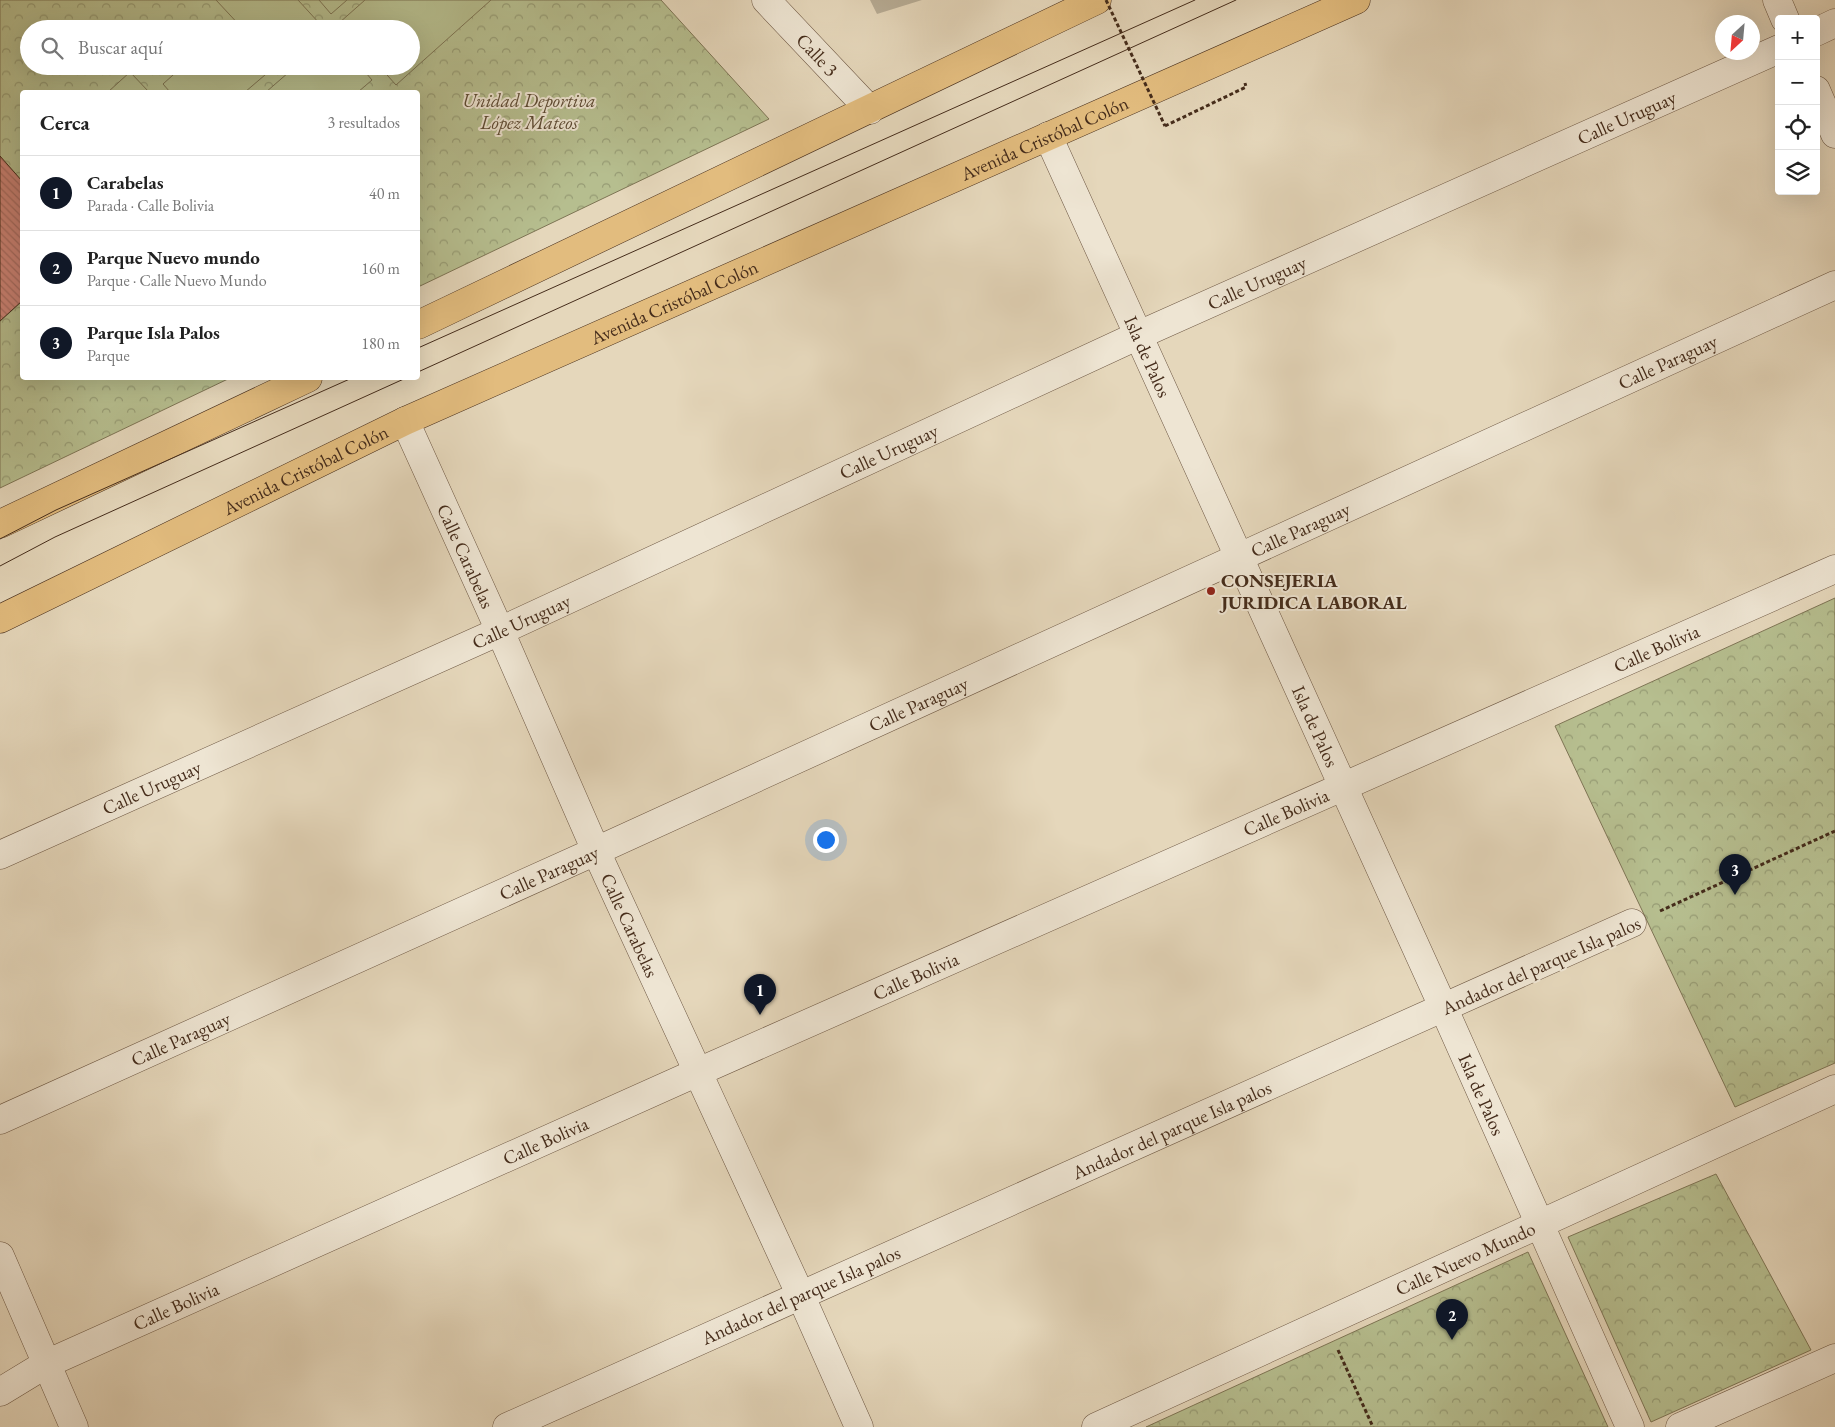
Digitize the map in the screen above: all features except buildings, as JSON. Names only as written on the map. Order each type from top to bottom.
[{"type":"main road","points":[[420,324],[1097,0]]},
{"type":"main road","name":"Avenida Cristóbal Colón","points":[[0,619],[405,421],[1356,0]]},
{"type":"main road","points":[[0,524],[304,380]]},
{"type":"street","name":"Calle 3","points":[[766,0],[870,110]]},
{"type":"street","points":[[1777,0],[1783,15]]},
{"type":"street","points":[[1820,30],[1835,23]]},
{"type":"street","name":"Calle Uruguay","points":[[0,855],[500,631],[1139,335],[1775,51]]},
{"type":"street","points":[[1820,99],[1835,134]]},
{"type":"street","name":"Isla de Palos","points":[[1048,136],[1444,1009],[1630,1427]]},
{"type":"street","name":"Calle Paraguay","points":[[0,1120],[596,851],[1239,556],[1835,286]]},
{"type":"street","name":"Calle Carabelas","points":[[405,421],[500,631],[596,851],[800,1294],[859,1427]]},
{"type":"street","name":"Calle Bolivia","points":[[0,1392],[46,1364],[698,1072],[1835,569]]},
{"type":"street","name":"Andador del parque Isla palos","points":[[507,1427],[800,1294],[1444,1009],[1632,923]]},
{"type":"street","name":"Calle Nuevo Mundo","points":[[1096,1427],[1835,1089]]},
{"type":"street","points":[[0,1256],[74,1427]]},
{"type":"street","points":[[1680,1427],[1835,1358]]},
{"type":"path","points":[[1106,0],[1165,126],[1246,87]]},
{"type":"path","name":"Andador del parque Isla palos","points":[[1632,923],[1835,831]]},
{"type":"path","points":[[1325,1322],[1374,1427]]},
{"type":"green space","name":"Unidad Deportiva López Mateos","points":[[0,0],[661,0],[769,119],[420,286],[420,90],[20,90],[20,380],[226,380],[0,488]]},
{"type":"green space","points":[[216,0],[298,0],[316,20],[235,20]]},
{"type":"green space","points":[[319,0],[347,0],[331,14]]},
{"type":"green space","points":[[365,0],[491,0],[420,64],[420,20],[342,20]]},
{"type":"green space","points":[[127,75],[133,75],[147,90],[110,90]]},
{"type":"green space","points":[[173,75],[265,75],[247,90],[168,90],[163,84]]},
{"type":"green space","points":[[286,75],[368,75],[372,80],[360,90],[268,90]]},
{"type":"green space","points":[[387,75],[407,75],[396,85]]},
{"type":"green space","points":[[1835,598],[1835,1063],[1735,1107],[1555,726]]},
{"type":"green space","points":[[1716,1174],[1811,1350],[1651,1422],[1568,1237]]},
{"type":"green space","points":[[1528,1252],[1608,1427],[1146,1427]]},
{"type":"tram line","points":[[420,347],[1195,0]]},
{"type":"tram line","points":[[420,371],[1236,0]]},
{"type":"tram line","points":[[0,539],[56,510],[348,380]]},
{"type":"tram line","points":[[0,566],[55,537],[402,380]]},
{"type":"place","name":"CONSEJERIA JURIDICA LABORAL","points":[[1211,591]]},
{"type":"place","name":"Parque Isla Palos","points":[[1735,895]]},
{"type":"place","name":"Carabelas","points":[[760,1015]]},
{"type":"place","name":"Parque Nuevo mundo","points":[[1452,1340]]}]
